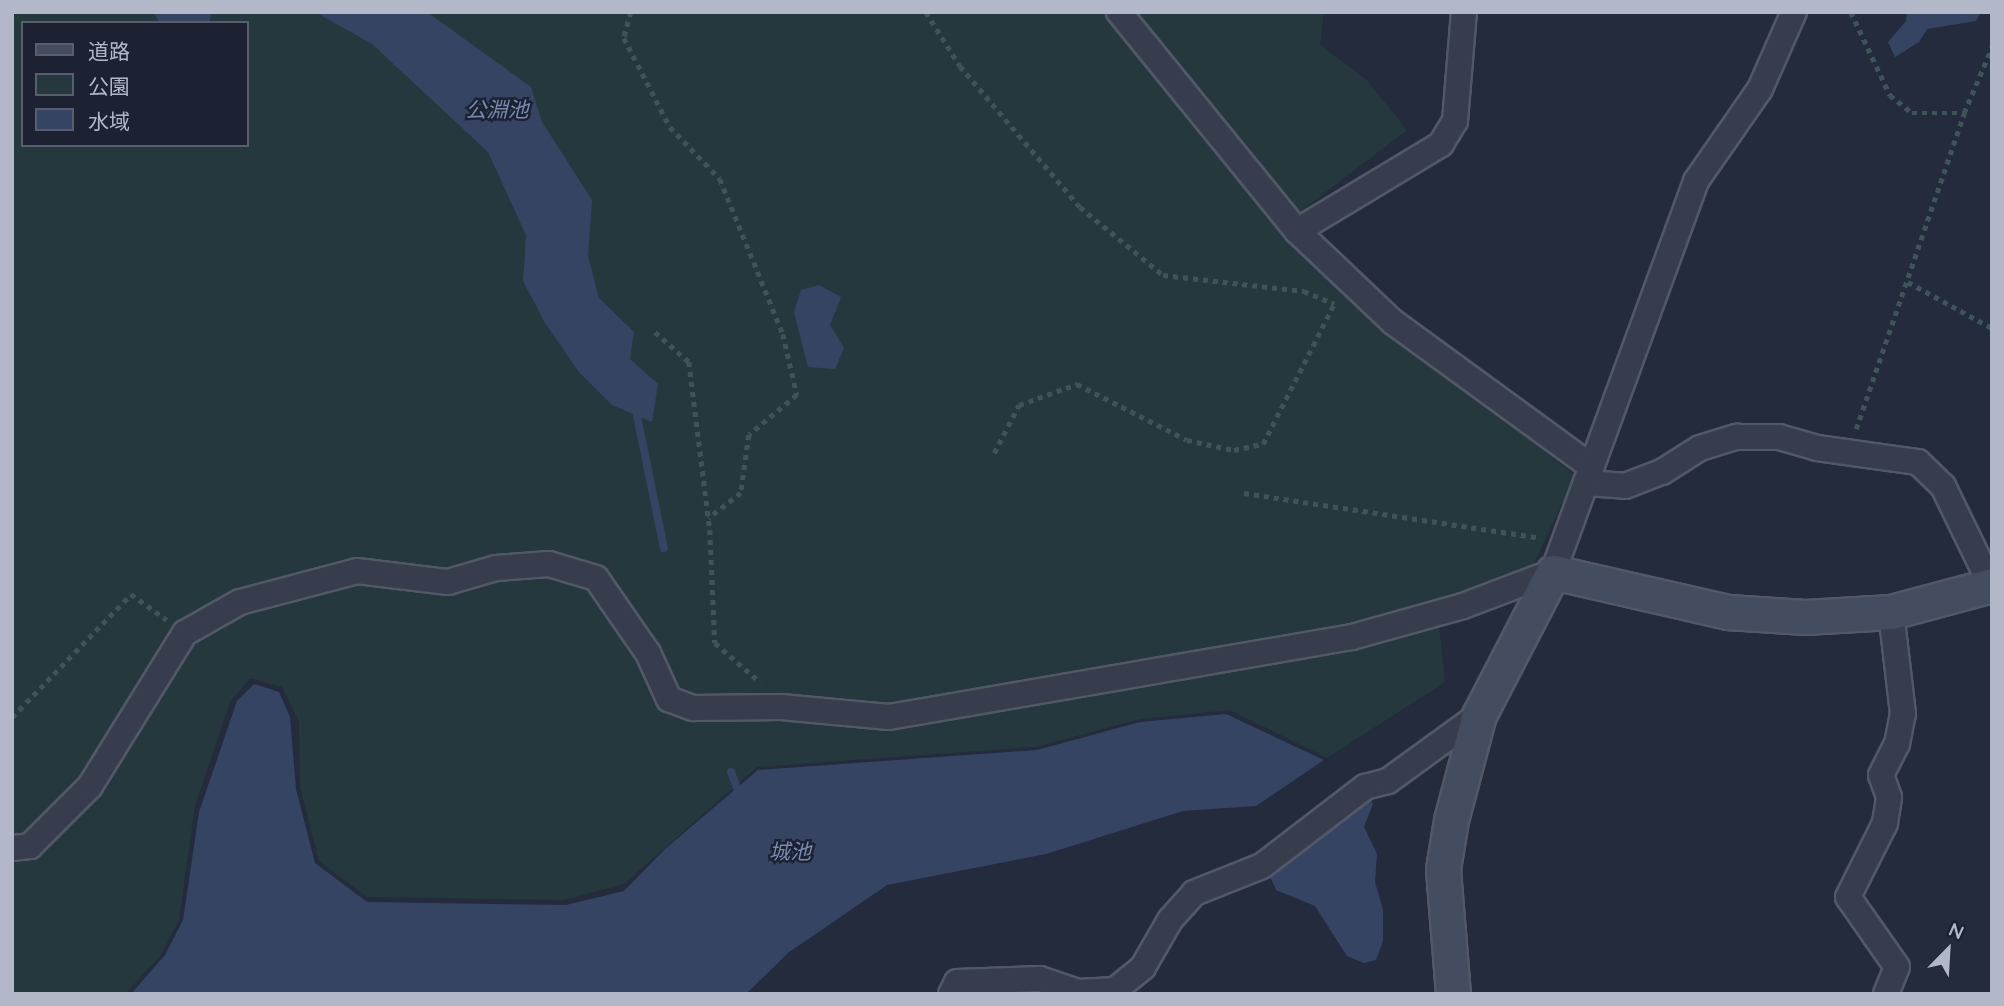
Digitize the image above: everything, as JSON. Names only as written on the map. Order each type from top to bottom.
[{"type":"street","points":[[12,848],[30,846],[90,786],[185,633],[240,602],[357,571],[448,582],[495,568],[549,564],[596,578],[648,653],[668,699],[693,708],[781,707],[889,717],[1352,637],[1463,606],[1553,572],[1728,612],[1805,617],[1891,612],[1992,585],[1942,486],[1918,462],[1848,453],[1779,437],[1737,438],[1700,448],[1661,472],[1625,486],[1589,475],[1393,322],[1297,231],[1119,12]]},
{"type":"street","points":[[1297,231],[1441,144],[1455,121],[1464,12]]},
{"type":"street","points":[[1453,994],[1443,869],[1451,820],[1479,715],[1553,572],[1696,181],[1760,89],[1794,12]]},
{"type":"street","points":[[1886,994],[1897,967],[1848,897],[1885,823],[1889,797],[1881,775],[1897,744],[1903,714],[1891,612]]},
{"type":"street","points":[[951,994],[957,982],[1040,979],[1078,992],[1115,990],[1143,967],[1170,920],[1194,893],[1262,866],[1365,787],[1388,781],[1479,715]]},
{"type":"path","points":[[631,12],[624,38],[670,127],[720,179],[783,334],[797,396],[749,435],[741,493],[709,518]]},
{"type":"path","points":[[926,12],[960,66],[1080,207],[1163,275],[1304,291],[1334,304]]},
{"type":"path","points":[[1851,12],[1890,96],[1912,113],[1964,113]]},
{"type":"path","points":[[1848,453],[1964,113],[1992,47]]},
{"type":"path","points":[[994,453],[1019,405],[1077,384],[1187,440],[1234,450],[1263,444],[1347,278]]},
{"type":"path","points":[[1908,282],[1992,328]]},
{"type":"path","points":[[654,332],[689,362],[709,518],[715,643],[756,677],[781,707]]},
{"type":"path","points":[[1244,493],[1565,541]]},
{"type":"path","points":[[12,717],[131,594],[185,633]]},
{"type":"green space","points":[[12,12],[1324,12],[1320,45],[1367,80],[1407,130],[1305,208],[1289,235],[1341,293],[1575,475],[1517,601],[1439,627],[1445,682],[1327,758],[1230,710],[1141,719],[1035,747],[757,767],[624,884],[564,900],[367,897],[319,861],[300,787],[299,722],[282,687],[250,678],[230,702],[195,806],[179,920],[161,955],[125,994],[12,994]]},
{"type":"water","points":[[154,12],[212,12],[210,21],[158,21]]},
{"type":"water","name":"公淵池","points":[[315,12],[427,12],[531,87],[542,122],[592,200],[588,256],[599,298],[634,332],[630,359],[658,384],[652,422],[612,405],[579,372],[545,323],[523,281],[526,235],[488,152],[372,44]]},
{"type":"water","points":[[1907,12],[1981,12],[1976,21],[1927,29],[1919,42],[1895,57],[1888,42],[1906,21]]},
{"type":"water","points":[[819,285],[841,297],[830,325],[844,348],[835,369],[808,367],[794,312],[801,290]]},
{"type":"water","name":"城池","points":[[254,684],[279,692],[290,717],[296,789],[315,863],[367,902],[566,905],[624,891],[665,849],[758,770],[1037,750],[1140,722],[1226,714],[1324,760],[1256,806],[1183,811],[1046,854],[887,885],[788,953],[746,994],[131,994],[165,955],[183,920],[199,812],[237,701]]},
{"type":"water","points":[[1369,795],[1373,804],[1364,827],[1377,854],[1375,882],[1383,910],[1383,941],[1376,960],[1364,963],[1347,956],[1315,906],[1276,890],[1268,872]]},
{"type":"waterway","points":[[635,406],[664,548]]},
{"type":"waterway","points":[[731,772],[740,796]]}]
